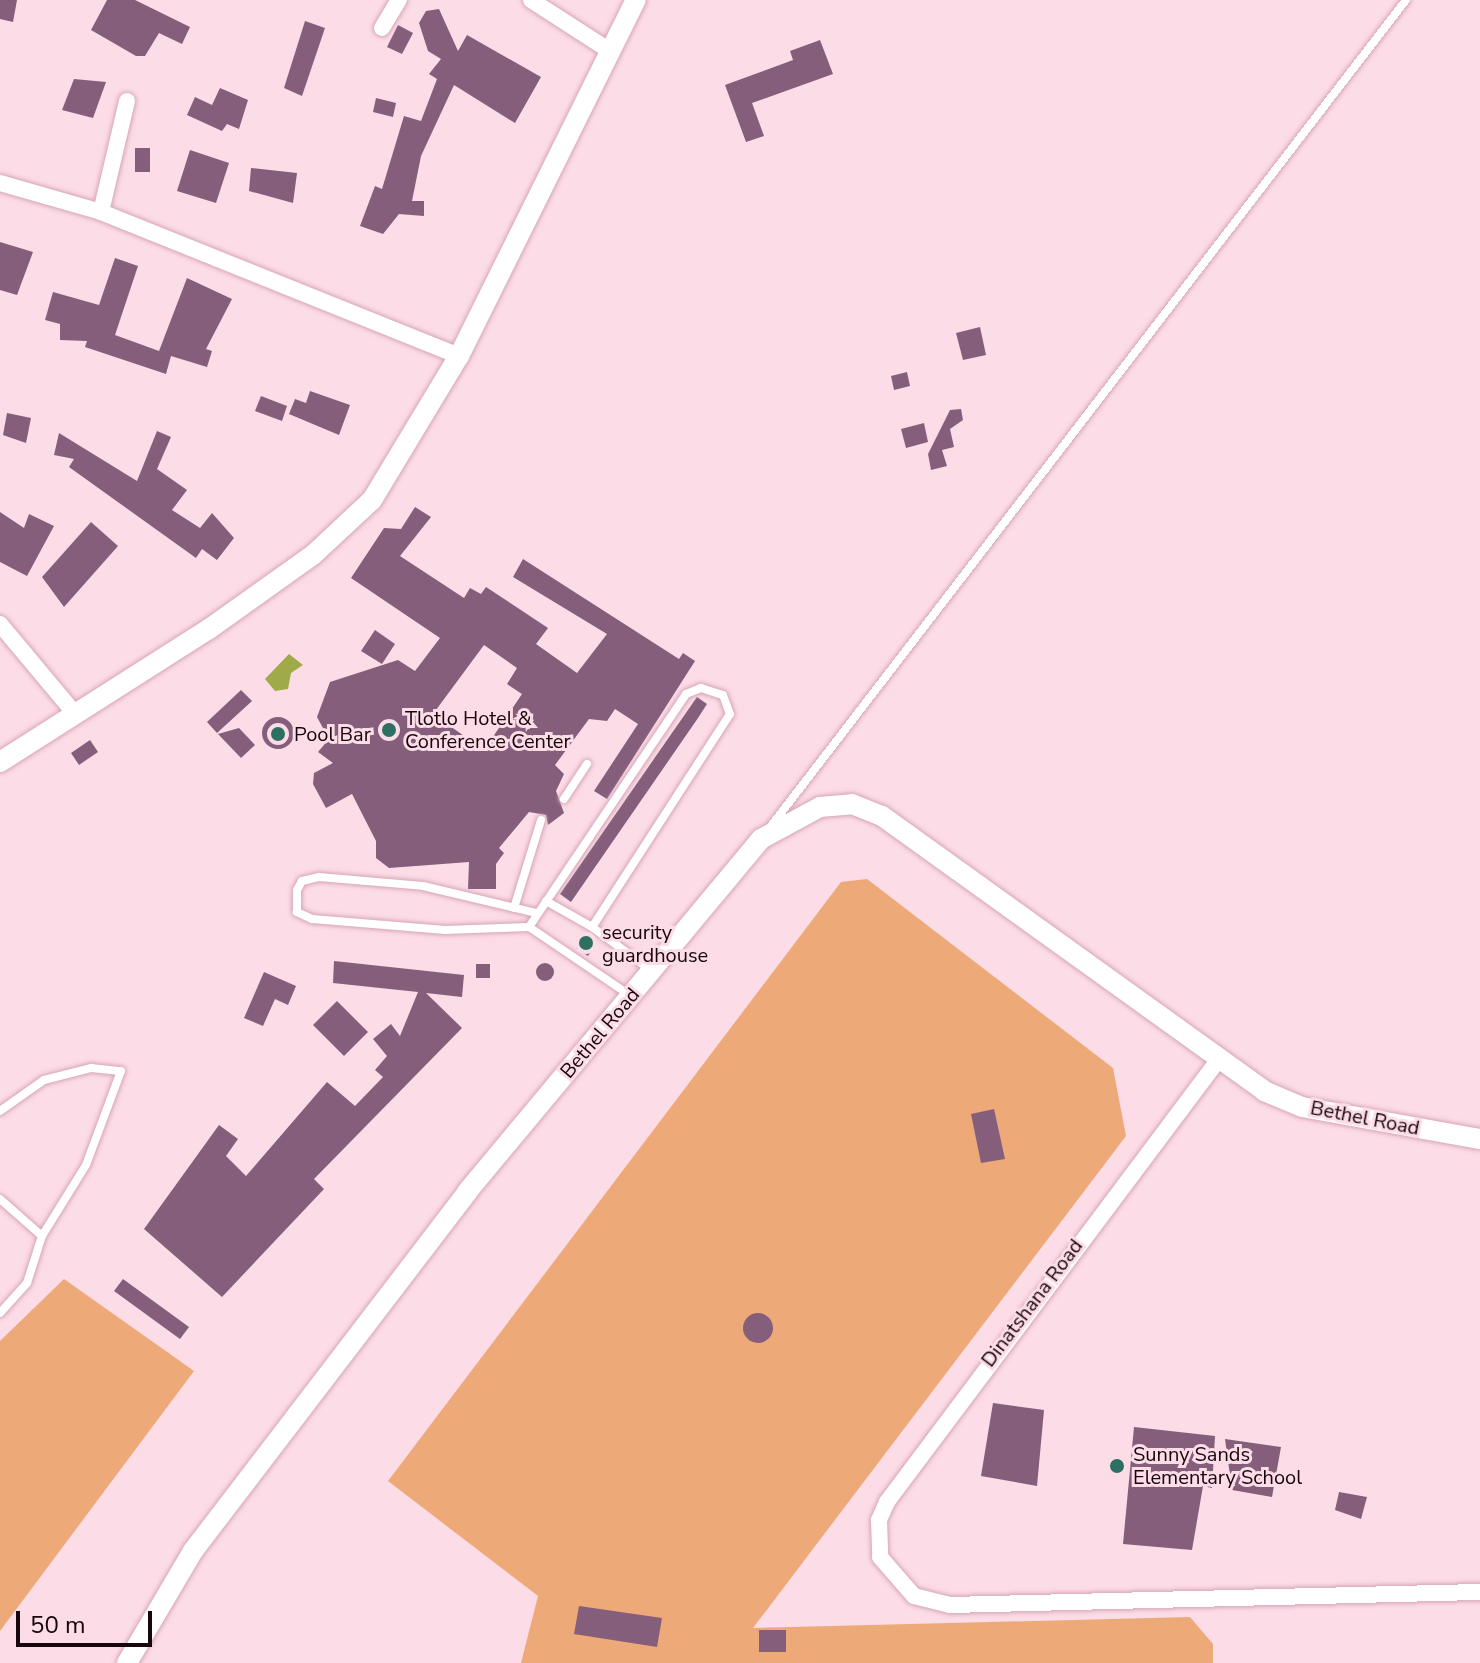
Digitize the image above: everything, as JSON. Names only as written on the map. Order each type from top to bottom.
[{"type":"street","points":[[382,28],[399,0]]},
{"type":"street","points":[[531,0],[610,51]]},
{"type":"street","points":[[0,762],[76,715],[324,545],[398,467],[459,356],[636,0]]},
{"type":"street","points":[[101,212],[127,101]]},
{"type":"street","points":[[0,183],[101,212],[459,356]]},
{"type":"street","points":[[0,624],[76,715]]},
{"type":"street","name":"Bethel Road","points":[[127,1663],[193,1551],[467,1192],[761,839],[820,807],[852,804],[882,816],[1216,1063],[1302,1107],[1480,1139]]},
{"type":"street","name":"Dinatshana Road","points":[[1216,1063],[887,1502],[879,1520],[880,1557],[914,1596],[950,1605],[1480,1592]]},
{"type":"lane","points":[[761,839],[1403,3],[1389,0]]},
{"type":"lane","points":[[529,927],[686,694],[701,688],[723,695],[731,703],[724,726],[592,927]]},
{"type":"lane","points":[[564,799],[587,764]]},
{"type":"lane","points":[[514,908],[541,820]]},
{"type":"lane","points":[[536,913],[423,886],[319,877],[302,881],[296,903],[300,916],[312,919],[445,930],[529,927],[631,997]]},
{"type":"lane","points":[[546,901],[592,927],[653,972]]},
{"type":"lane","points":[[0,1111],[44,1080],[91,1068],[121,1071],[86,1165],[42,1236],[27,1283],[0,1313]]},
{"type":"lane","points":[[0,1199],[42,1236]]},
{"type":"shaded area","points":[[289,654],[303,665],[291,673],[288,689],[275,691],[265,679]]},
{"type":"shaded area","points":[[867,879],[1113,1068],[1126,1136],[753,1628],[1190,1617],[1213,1644],[1213,1663],[521,1663],[538,1596],[388,1481],[841,882]]},
{"type":"shaded area","points":[[64,1279],[194,1371],[0,1631],[0,1341]]},
{"type":"building","points":[[0,0],[17,0],[13,22],[0,19]]},
{"type":"building","points":[[107,0],[135,0],[190,27],[182,44],[159,33],[145,56],[136,56],[91,30]]},
{"type":"building","points":[[439,9],[458,51],[467,35],[541,77],[515,123],[454,85],[421,156],[412,201],[424,201],[424,216],[399,214],[383,234],[360,226],[375,186],[382,189],[404,116],[421,121],[437,79],[429,74],[441,59],[428,51],[419,23],[426,11]]},
{"type":"building","points":[[305,21],[325,28],[302,96],[284,88]]},
{"type":"building","points":[[398,25],[413,33],[402,54],[387,47]]},
{"type":"building","points":[[820,40],[833,74],[752,103],[764,136],[746,142],[725,85],[793,60],[790,51]]},
{"type":"building","points":[[74,79],[106,82],[93,118],[62,110]]},
{"type":"building","points":[[220,88],[248,100],[239,129],[227,124],[222,131],[187,115],[195,97],[212,105]]},
{"type":"building","points":[[376,98],[396,103],[393,117],[373,112]]},
{"type":"building","points":[[135,148],[150,148],[150,172],[135,172]]},
{"type":"building","points":[[190,150],[229,163],[216,203],[177,191]]},
{"type":"building","points":[[251,168],[297,173],[293,203],[249,191]]},
{"type":"building","points":[[0,242],[33,252],[17,295],[0,290]]},
{"type":"building","points":[[115,258],[138,266],[115,335],[159,351],[187,278],[232,299],[206,349],[212,351],[207,367],[171,356],[166,374],[85,347],[87,341],[60,340],[60,324],[45,320],[53,292],[99,305]]},
{"type":"building","points":[[980,327],[986,355],[963,360],[956,333]]},
{"type":"building","points":[[907,372],[910,386],[894,390],[891,376]]},
{"type":"building","points":[[310,391],[350,405],[339,435],[289,414],[295,399],[306,403]]},
{"type":"building","points":[[261,396],[287,406],[282,421],[255,411]]},
{"type":"building","points":[[961,409],[963,420],[950,429],[954,447],[942,450],[947,466],[931,470],[928,454],[950,410]]},
{"type":"building","points":[[7,413],[31,418],[26,443],[3,435]]},
{"type":"building","points":[[924,423],[928,442],[906,448],[901,429]]},
{"type":"building","points":[[157,431],[171,437],[157,469],[187,490],[172,510],[200,528],[212,513],[234,538],[217,560],[202,549],[196,558],[69,467],[74,459],[54,455],[59,433],[137,481]]},
{"type":"building","name":"Tlotlo Hotel & Conference Center","points":[[415,507],[431,517],[400,556],[464,598],[470,588],[481,594],[486,587],[548,628],[536,644],[577,673],[607,634],[513,577],[523,559],[679,659],[683,653],[695,661],[607,799],[594,791],[638,724],[615,709],[607,721],[589,719],[555,765],[564,774],[556,791],[564,813],[548,825],[546,815],[529,812],[499,848],[504,853],[496,864],[496,889],[468,889],[469,862],[389,868],[376,858],[376,841],[352,794],[326,808],[313,784],[314,773],[333,763],[318,752],[329,739],[317,717],[330,682],[398,660],[415,671],[440,638],[351,578],[384,528],[401,529]],"holes":[[[484,645],[517,668],[507,684],[522,694],[484,750],[433,714]]]},
{"type":"building","points":[[0,512],[24,528],[29,514],[54,526],[27,576],[0,562]]},
{"type":"building","points":[[91,522],[118,546],[64,607],[42,577]]},
{"type":"building","points":[[375,630],[395,644],[382,664],[361,651]]},
{"type":"building","points":[[241,690],[252,701],[217,733],[207,722]]},
{"type":"building","points":[[697,697],[707,704],[571,902],[560,894]]},
{"type":"building","name":"Pool Bar","points":[[278,717],[290,721],[294,733],[290,745],[278,749],[266,745],[262,733],[266,721]]},
{"type":"building","points":[[239,728],[255,745],[241,758],[218,734]]},
{"type":"building","points":[[90,740],[98,752],[79,765],[71,753]]},
{"type":"building","name":"security guardhouse","points":[[585,934],[597,942],[588,956],[576,948]]},
{"type":"building","points":[[334,961],[464,975],[462,997],[426,993],[462,1028],[314,1179],[324,1189],[222,1297],[144,1229],[219,1125],[238,1139],[226,1156],[246,1176],[327,1082],[355,1106],[383,1077],[375,1070],[387,1056],[373,1039],[391,1024],[400,1036],[418,992],[333,983]]},
{"type":"building","points":[[545,963],[554,972],[545,981],[536,972]]},
{"type":"building","points":[[476,964],[490,964],[490,978],[476,978]]},
{"type":"building","points":[[264,972],[296,986],[288,1005],[275,999],[263,1026],[244,1018]]},
{"type":"building","points":[[337,1001],[368,1032],[344,1056],[313,1025]]},
{"type":"building","points":[[994,1109],[1005,1159],[981,1163],[971,1114]]},
{"type":"building","points":[[123,1279],[189,1327],[180,1339],[114,1291]]},
{"type":"building","points":[[758,1313],[769,1317],[773,1328],[769,1339],[758,1343],[747,1339],[743,1328],[747,1317]]},
{"type":"building","points":[[993,1403],[1044,1410],[1037,1486],[981,1476]]},
{"type":"building","points":[[1134,1427],[1215,1436],[1212,1488],[1203,1486],[1192,1550],[1123,1544]]},
{"type":"building","points":[[1225,1439],[1281,1447],[1272,1497],[1232,1490]]},
{"type":"building","points":[[1339,1492],[1367,1497],[1361,1519],[1335,1510]]},
{"type":"building","points":[[579,1606],[662,1618],[657,1647],[574,1634]]},
{"type":"building","points":[[759,1630],[786,1630],[786,1652],[759,1652]]},
{"type":"place","name":"Tlotlo Hotel & Conference Center","points":[[389,730]]},
{"type":"place","name":"Pool Bar","points":[[278,734]]},
{"type":"place","name":"security guardhouse","points":[[586,943]]},
{"type":"place","name":"Sunny Sands Elementary School","points":[[1117,1466]]}]
